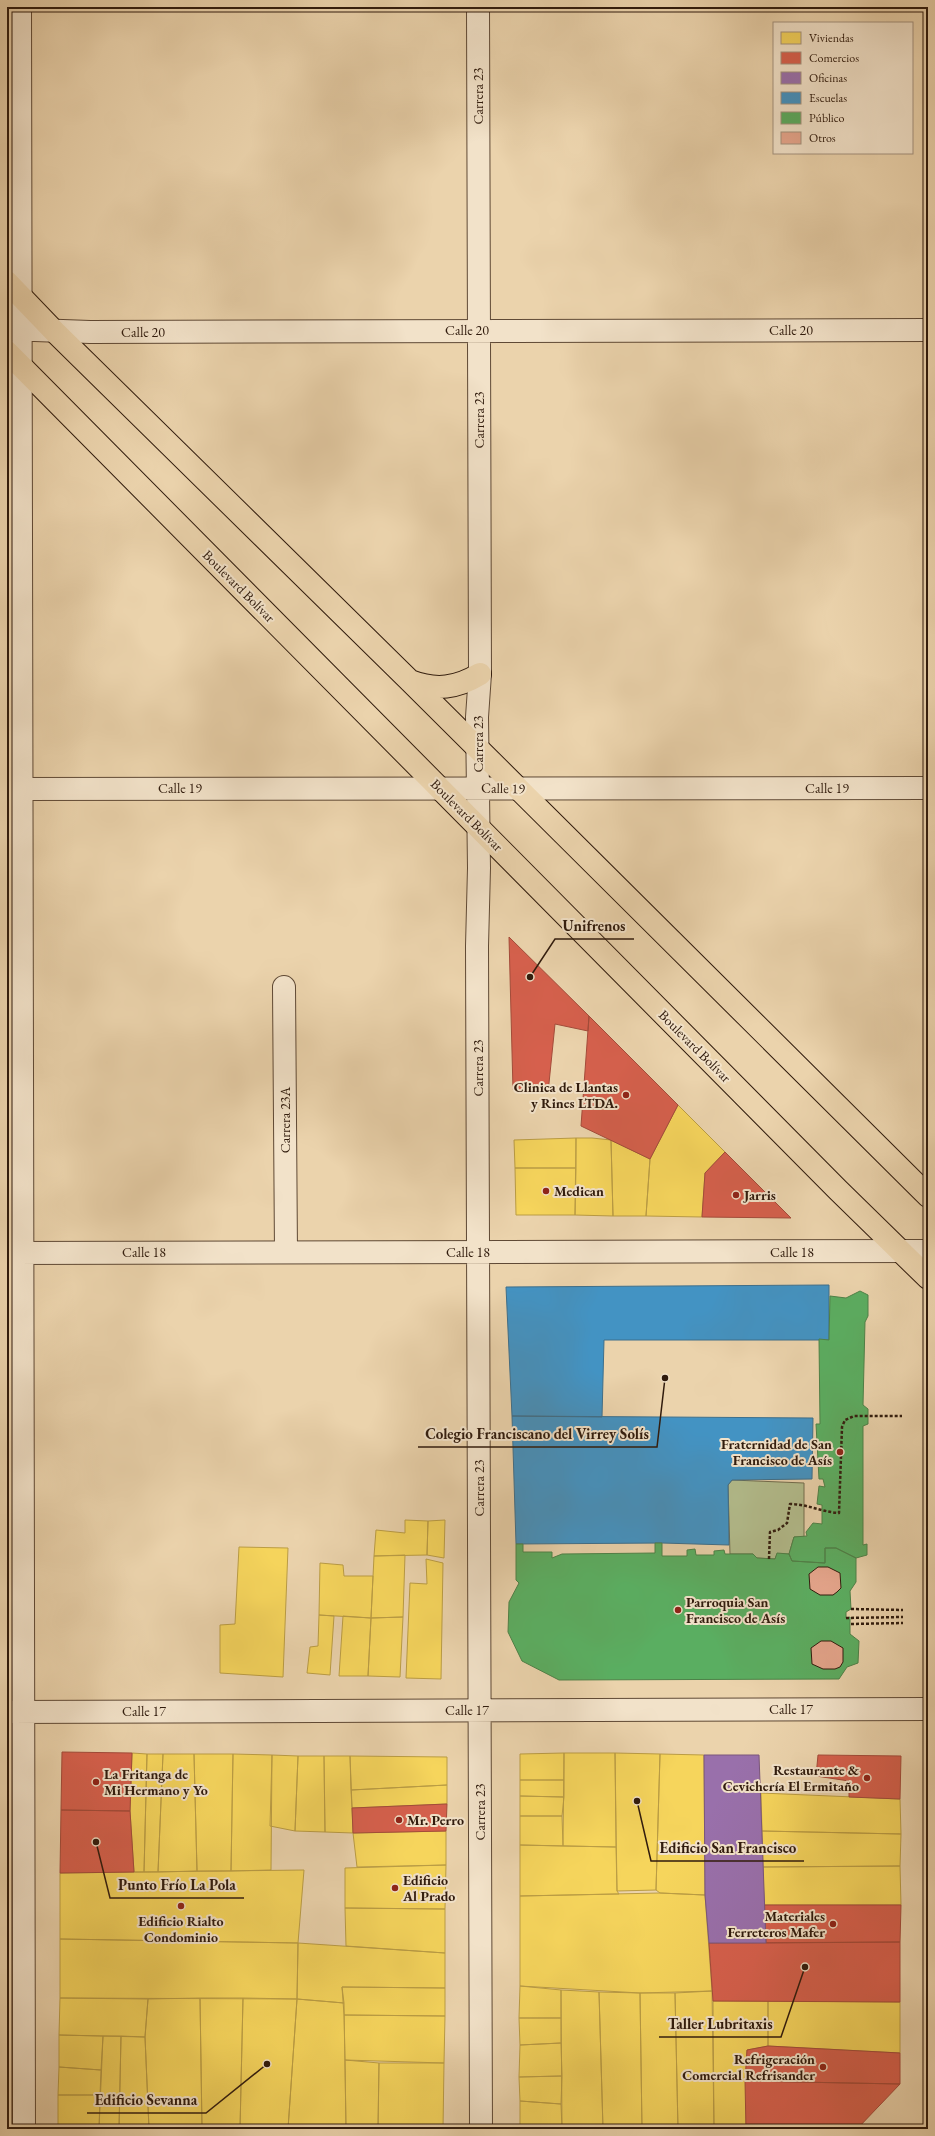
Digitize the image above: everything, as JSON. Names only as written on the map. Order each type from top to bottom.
[{"type":"main road","points":[[14,289],[54,331],[410,681],[477,750],[928,1196]]},
{"type":"main road","name":"Boulevard Bolívar","points":[[14,360],[900,1252],[928,1278]]},
{"type":"main road","points":[[410,681],[422,686],[448,688],[460,685],[480,674]]},
{"type":"street","points":[[20,7],[14,289],[15,1712],[24,2129]]},
{"type":"street","name":"Carrera 23","points":[[478,7],[480,674],[477,717],[477,750],[481,2129]]},
{"type":"street","name":"Calle 20","points":[[14,330],[928,330]]},
{"type":"street","name":"Calle 19","points":[[14,789],[928,788]]},
{"type":"street","name":"Carrera 23A","points":[[284,987],[286,1252]]},
{"type":"street","name":"Calle 18","points":[[15,1253],[928,1251]]},
{"type":"street","name":"Calle 17","points":[[15,1712],[928,1709]]},
{"type":"path","points":[[769,1559],[770,1532],[778,1530],[787,1523],[790,1504],[804,1504],[822,1512],[839,1513],[842,1427],[845,1420],[854,1416],[902,1416]]},
{"type":"path","points":[[851,1609],[902,1610]]},
{"type":"path","points":[[846,1618],[903,1617]]},
{"type":"path","points":[[851,1624],[903,1623]]},
{"type":"path","points":[[920,2129],[928,2121]]},
{"type":"green space","points":[[732,1480],[804,1483],[804,1537],[794,1537],[789,1554],[777,1554],[775,1559],[757,1558],[753,1554],[730,1554],[728,1485]]},
{"type":"building: Viviendas","points":[[678,1105],[725,1152],[705,1173],[702,1217],[646,1216],[650,1159]]},
{"type":"building: Viviendas","points":[[576,1138],[576,1168],[515,1168],[514,1140]]},
{"type":"building: Viviendas","points":[[576,1138],[611,1140],[613,1216],[575,1215]]},
{"type":"building: Viviendas","points":[[611,1140],[650,1159],[646,1216],[613,1216]]},
{"type":"building: Viviendas","name":"Medican","points":[[515,1168],[576,1168],[575,1215],[516,1215]]},
{"type":"building: Viviendas","points":[[405,1520],[428,1521],[427,1555],[374,1556],[376,1530],[405,1533]]},
{"type":"building: Viviendas","points":[[445,1520],[444,1558],[427,1555],[428,1521]]},
{"type":"building: Viviendas","points":[[239,1547],[288,1548],[283,1677],[220,1673],[220,1625],[235,1624]]},
{"type":"building: Viviendas","points":[[405,1555],[403,1617],[371,1618],[374,1556]]},
{"type":"building: Viviendas","points":[[426,1559],[443,1563],[441,1679],[406,1678],[410,1583],[427,1584]]},
{"type":"building: Viviendas","points":[[320,1563],[343,1565],[344,1576],[373,1576],[371,1618],[319,1615]]},
{"type":"building: Viviendas","points":[[319,1615],[334,1616],[330,1675],[307,1673],[310,1647],[318,1646]]},
{"type":"building: Viviendas","points":[[343,1616],[371,1618],[368,1676],[339,1676]]},
{"type":"building: Viviendas","points":[[403,1617],[400,1677],[368,1676],[371,1618]]},
{"type":"building: Viviendas","points":[[132,1753],[147,1754],[144,1872],[134,1872],[130,1811]]},
{"type":"building: Viviendas","points":[[564,1753],[564,1780],[520,1780],[520,1754]]},
{"type":"building: Viviendas","points":[[564,1753],[615,1753],[616,1847],[563,1846]]},
{"type":"building: Viviendas","points":[[615,1753],[660,1754],[656,1890],[617,1891]]},
{"type":"building: Viviendas","points":[[147,1754],[163,1754],[158,1872],[144,1872]]},
{"type":"building: Viviendas","points":[[163,1754],[194,1754],[197,1871],[158,1872]]},
{"type":"building: Viviendas","points":[[194,1754],[233,1754],[231,1871],[197,1871]]},
{"type":"building: Viviendas","points":[[233,1754],[272,1755],[271,1870],[231,1871]]},
{"type":"building: Viviendas","points":[[660,1754],[704,1755],[705,1895],[660,1893],[656,1890]]},
{"type":"building: Viviendas","points":[[272,1755],[298,1756],[295,1831],[270,1826]]},
{"type":"building: Viviendas","points":[[298,1756],[324,1756],[325,1832],[295,1831]]},
{"type":"building: Viviendas","points":[[324,1756],[350,1756],[353,1833],[325,1832]]},
{"type":"building: Viviendas","points":[[350,1756],[447,1757],[447,1785],[351,1790]]},
{"type":"building: Viviendas","points":[[520,1780],[564,1780],[564,1797],[520,1796]]},
{"type":"building: Viviendas","points":[[447,1785],[447,1804],[352,1808],[351,1790]]},
{"type":"building: Viviendas","points":[[761,1793],[900,1799],[901,1834],[762,1831]]},
{"type":"building: Viviendas","points":[[520,1796],[564,1797],[562,1816],[520,1816]]},
{"type":"building: Viviendas","points":[[520,1816],[562,1816],[563,1846],[520,1845]]},
{"type":"building: Viviendas","points":[[446,1831],[446,1865],[357,1867],[353,1833]]},
{"type":"building: Viviendas","points":[[762,1831],[901,1834],[900,1866],[763,1867]]},
{"type":"building: Viviendas","points":[[520,1845],[616,1847],[617,1891],[619,1894],[520,1896]]},
{"type":"building: Viviendas","name":"Edificio Al Prado","points":[[446,1865],[445,1909],[345,1908],[345,1868]]},
{"type":"building: Viviendas","points":[[900,1866],[901,1905],[764,1905],[763,1867]]},
{"type":"building: Viviendas","name":"Edificio Rialto Condominio","points":[[304,1870],[298,1943],[60,1939],[60,1873]]},
{"type":"building: Viviendas","points":[[660,1893],[705,1895],[712,1991],[640,1993],[520,1986],[520,1896]]},
{"type":"building: Viviendas","points":[[345,1908],[445,1909],[445,1953],[346,1946]]},
{"type":"building: Viviendas","points":[[60,1939],[298,1943],[297,1999],[60,1998]]},
{"type":"building: Viviendas","points":[[298,1943],[445,1953],[445,1988],[342,1987],[344,2003],[297,1999]]},
{"type":"building: Viviendas","points":[[520,1986],[561,1990],[561,2018],[519,2018]]},
{"type":"building: Viviendas","points":[[342,1987],[445,1988],[445,2016],[344,2015]]},
{"type":"building: Viviendas","points":[[561,1990],[599,1992],[603,2129],[562,2129]]},
{"type":"building: Viviendas","points":[[712,1991],[714,2129],[678,2129],[675,1993]]},
{"type":"building: Viviendas","points":[[599,1992],[640,1993],[642,2129],[603,2129]]},
{"type":"building: Viviendas","points":[[640,1993],[675,1993],[678,2129],[642,2129]]},
{"type":"building: Viviendas","points":[[60,1998],[148,1999],[145,2037],[59,2035]]},
{"type":"building: Viviendas","points":[[200,1998],[202,2129],[149,2129],[145,2037],[148,1999]]},
{"type":"building: Viviendas","points":[[200,1998],[243,1998],[240,2129],[202,2129]]},
{"type":"building: Viviendas","points":[[243,1998],[297,1999],[288,2129],[240,2129]]},
{"type":"building: Viviendas","points":[[297,1999],[344,2003],[346,2129],[288,2129]]},
{"type":"building: Viviendas","points":[[713,2001],[768,2001],[768,2046],[747,2050],[746,2129],[714,2129]]},
{"type":"building: Viviendas","points":[[768,2001],[900,2002],[900,2053],[768,2046]]},
{"type":"building: Viviendas","points":[[344,2015],[445,2016],[444,2063],[345,2060]]},
{"type":"building: Viviendas","points":[[519,2018],[561,2018],[561,2043],[520,2045]]},
{"type":"building: Viviendas","points":[[59,2035],[103,2036],[101,2070],[59,2067]]},
{"type":"building: Viviendas","points":[[103,2036],[121,2036],[119,2129],[99,2129]]},
{"type":"building: Viviendas","points":[[121,2036],[145,2037],[149,2129],[119,2129]]},
{"type":"building: Viviendas","points":[[561,2043],[562,2076],[519,2077],[520,2045]]},
{"type":"building: Viviendas","points":[[345,2060],[379,2063],[378,2129],[346,2129]]},
{"type":"building: Viviendas","points":[[379,2063],[444,2063],[443,2129],[378,2129]]},
{"type":"building: Viviendas","points":[[59,2067],[101,2070],[100,2095],[58,2095]]},
{"type":"building: Viviendas","points":[[562,2076],[561,2104],[520,2101],[519,2077]]},
{"type":"building: Viviendas","points":[[58,2095],[100,2095],[99,2129],[58,2129]]},
{"type":"building: Viviendas","points":[[520,2101],[561,2104],[562,2129],[520,2129]]},
{"type":"building: Comercios","points":[[509,937],[589,1016],[588,1031],[555,1024],[548,1093],[513,1090]]},
{"type":"building: Comercios","name":"Clinica de Llantas y Rines LTDA.","points":[[589,1016],[678,1105],[650,1159],[581,1126]]},
{"type":"building: Comercios","name":"Jarris","points":[[725,1152],[791,1218],[702,1217],[705,1173]]},
{"type":"building: Comercios","name":"La Fritanga de Mi Hermano y Yo","points":[[62,1752],[132,1753],[130,1811],[61,1810]]},
{"type":"building: Comercios","name":"Restaurante & Cevichería El Ermitaño","points":[[818,1755],[901,1756],[900,1799],[849,1797],[849,1781],[816,1776]]},
{"type":"building: Comercios","name":"Mr. Perro","points":[[447,1804],[446,1831],[353,1833],[352,1808]]},
{"type":"building: Comercios","points":[[61,1810],[130,1811],[134,1872],[60,1873]]},
{"type":"building: Comercios","name":"Materiales Ferreteros Mafer","points":[[764,1905],[901,1905],[900,1942],[766,1943]]},
{"type":"building: Comercios","points":[[900,1942],[900,2002],[713,2001],[709,1943]]},
{"type":"building: Comercios","name":"Refrigeración Comercial Refrisander","points":[[768,2046],[900,2053],[900,2084],[745,2081],[747,2050]]},
{"type":"building: Comercios","points":[[745,2081],[900,2084],[857,2129],[746,2129]]},
{"type":"building: Oficinas","points":[[704,1755],[759,1755],[766,1943],[709,1943],[705,1895]]},
{"type":"building: Escuelas","points":[[829,1285],[829,1340],[604,1340],[602,1417],[512,1416],[506,1287]]},
{"type":"building: Escuelas","points":[[512,1416],[813,1418],[812,1479],[732,1480],[728,1485],[729,1545],[662,1543],[516,1544]]},
{"type":"building: Público","name":"Fraternidad de San Francisco de Asís","points":[[860,1291],[868,1295],[868,1316],[865,1322],[863,1405],[868,1409],[868,1424],[863,1426],[863,1545],[867,1544],[867,1555],[856,1558],[836,1548],[825,1548],[825,1563],[792,1561],[789,1554],[794,1537],[807,1536],[806,1532],[813,1523],[822,1524],[822,1505],[817,1504],[819,1486],[825,1487],[823,1479],[819,1479],[816,1424],[820,1424],[819,1339],[829,1340],[830,1296],[846,1298]]},
{"type":"building: Público","name":"Parroquia San Francisco de Asís","points":[[655,1543],[662,1543],[662,1556],[687,1556],[687,1550],[695,1549],[696,1555],[714,1555],[714,1551],[724,1550],[725,1554],[753,1554],[757,1558],[775,1559],[777,1553],[789,1554],[792,1561],[825,1563],[825,1548],[836,1548],[856,1558],[856,1582],[850,1591],[851,1609],[846,1612],[846,1618],[850,1617],[850,1634],[859,1641],[858,1663],[847,1667],[839,1679],[559,1680],[522,1661],[508,1632],[509,1602],[519,1583],[516,1580],[516,1544],[523,1544],[523,1552],[552,1552],[552,1558],[562,1554],[655,1553]]},
{"type":"building: Otros","points":[[818,1567],[828,1567],[840,1573],[841,1588],[833,1595],[820,1595],[810,1589],[809,1574]]},
{"type":"building: Otros","points":[[821,1641],[831,1641],[843,1648],[843,1662],[840,1667],[835,1669],[823,1669],[812,1664],[811,1648]]},
{"type":"place","name":"Unifrenos","points":[[530,977]]},
{"type":"place","name":"Clinica de Llantas y Rines LTDA.","points":[[626,1095]]},
{"type":"place","name":"Medican","points":[[546,1191]]},
{"type":"place","name":"Jarris","points":[[736,1195]]},
{"type":"place","name":"Colegio Franciscano del Virrey Solís","points":[[665,1378]]},
{"type":"place","name":"Fraternidad de San Francisco de Asís","points":[[840,1452]]},
{"type":"place","name":"Parroquia San Francisco de Asís","points":[[678,1610]]},
{"type":"place","name":"Restaurante & Cevichería El Ermitaño","points":[[867,1778]]},
{"type":"place","name":"La Fritanga de Mi Hermano y Yo","points":[[96,1782]]},
{"type":"place","name":"Edificio San Francisco","points":[[637,1801]]},
{"type":"place","name":"Mr. Perro","points":[[399,1820]]},
{"type":"place","name":"Punto Frío La Pola","points":[[96,1842]]},
{"type":"place","name":"Edificio Al Prado","points":[[395,1888]]},
{"type":"place","name":"Edificio Rialto Condominio","points":[[181,1906]]},
{"type":"place","name":"Materiales Ferreteros Mafer","points":[[833,1924]]},
{"type":"place","name":"Taller Lubritaxis","points":[[805,1967]]},
{"type":"place","name":"Edificio Sevanna","points":[[267,2064]]},
{"type":"place","name":"Refrigeración Comercial Refrisander","points":[[823,2067]]}]
